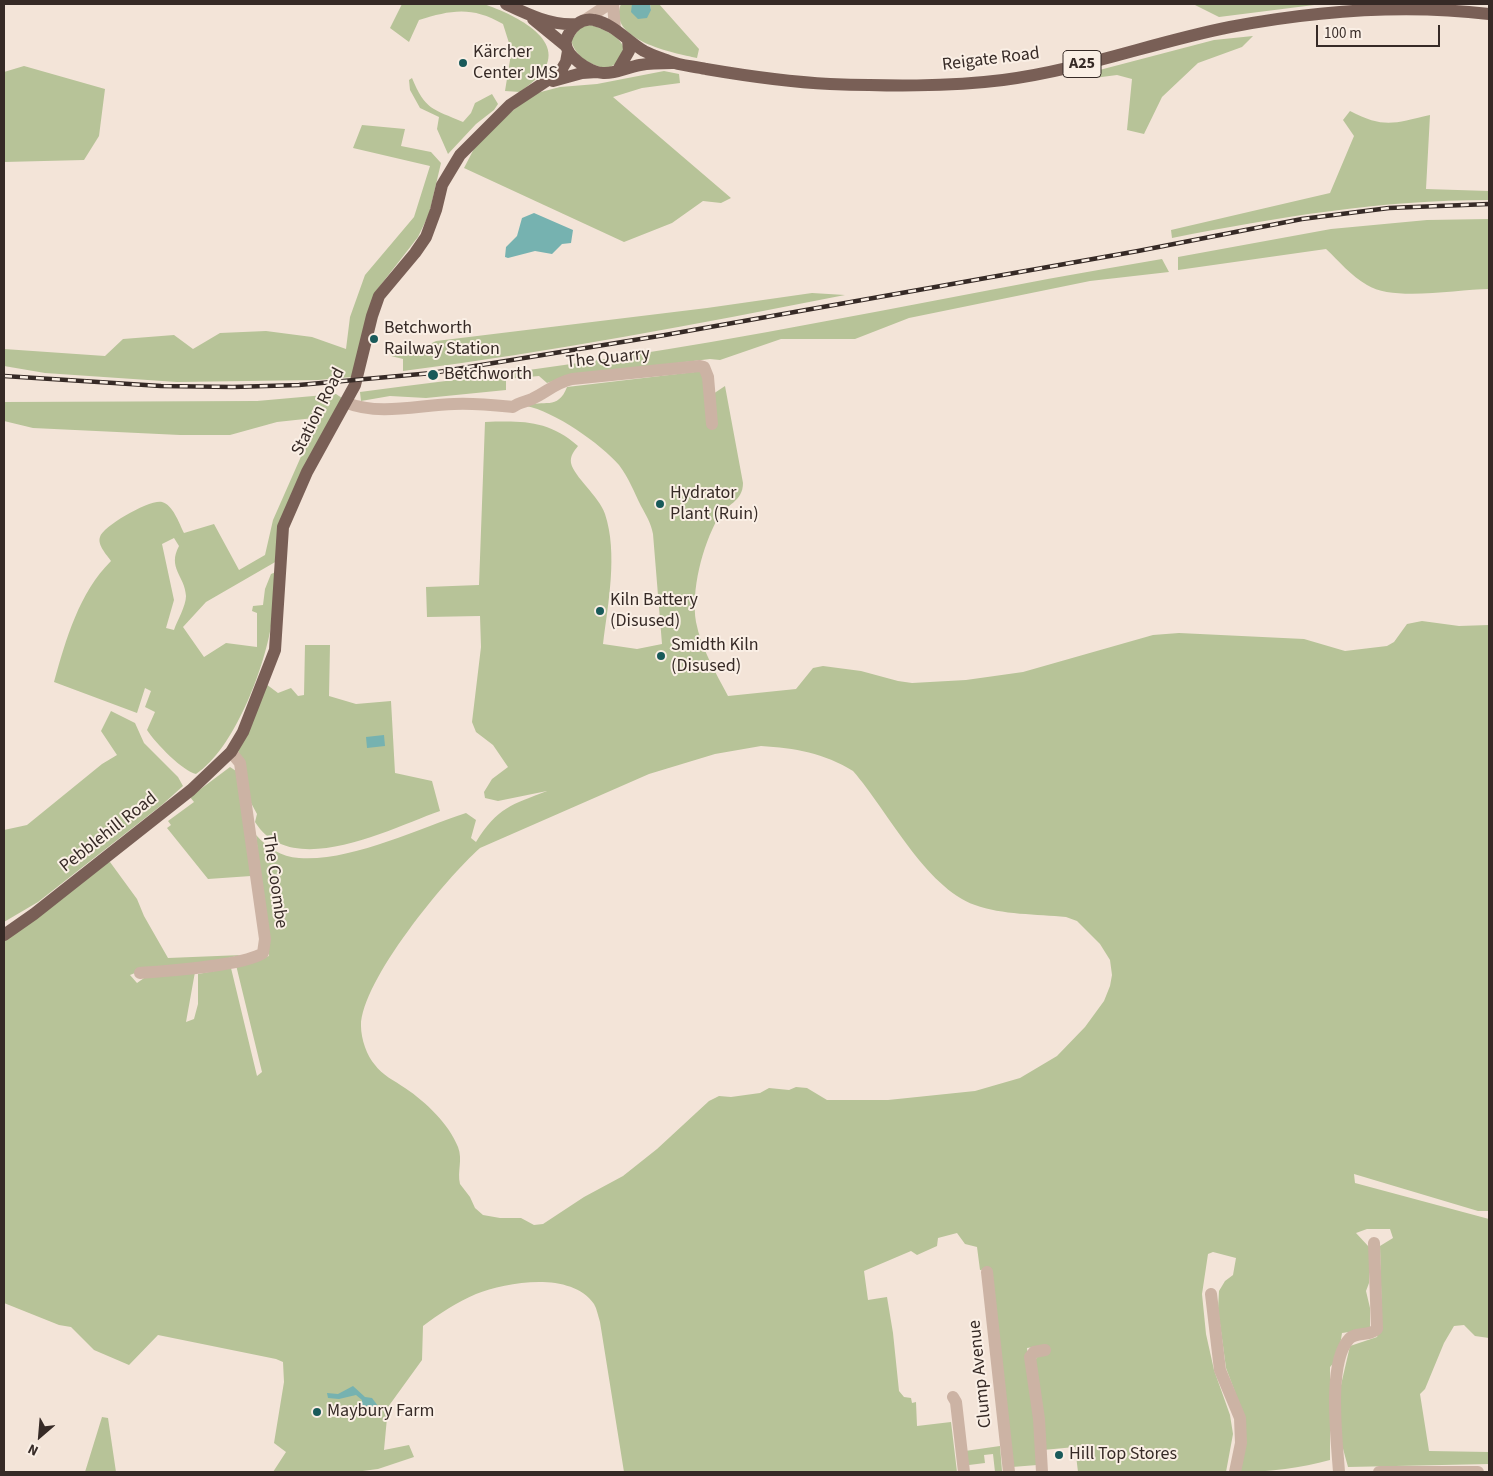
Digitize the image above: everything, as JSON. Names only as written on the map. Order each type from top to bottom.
[{"type":"main road","points":[[506,4],[526,14],[565,25],[594,20],[615,29],[628,40],[629,51],[618,70],[604,74],[597,72],[577,61],[567,48],[526,14]]},
{"type":"main road","name":"Reigate Road","points":[[618,70],[642,65],[672,63],[764,77],[829,84],[914,85],[1001,80],[1126,54],[1230,27],[1340,12],[1454,10],[1489,14]]},
{"type":"main road","points":[[567,48],[567,38],[580,22]]},
{"type":"main road","name":"Reigate Road","points":[[628,40],[646,52],[672,63]]},
{"type":"main road","name":"Station Road","points":[[231,752],[243,732],[275,650],[283,527],[307,472],[346,403],[360,373],[372,316],[379,296],[426,237],[436,210],[442,185],[460,155],[510,105],[560,72],[566,62],[567,48]]},
{"type":"main road","name":"Station Road","points":[[547,82],[582,73],[597,72]]},
{"type":"main road","name":"Pebblehill Road","points":[[4,935],[34,914],[184,796],[231,752]]},
{"type":"street","points":[[580,22],[609,4]]},
{"type":"street","points":[[613,4],[615,29]]},
{"type":"street","name":"The Quarry","points":[[346,403],[361,409],[401,409],[482,403],[513,407],[519,402],[533,398],[555,384],[572,379],[700,366],[704,367],[708,377],[712,424]]},
{"type":"street","name":"The Coombe","points":[[140,973],[233,962],[263,953],[265,939],[240,763],[231,752]]},
{"type":"street","points":[[1339,1472],[1334,1400],[1337,1370],[1347,1341],[1353,1335],[1373,1333],[1377,1329],[1374,1243]]},
{"type":"street","name":"Clump Avenue","points":[[987,1272],[1009,1472]]},
{"type":"street","points":[[1211,1294],[1220,1370],[1240,1418],[1241,1443],[1235,1472]]},
{"type":"street","points":[[1042,1472],[1039,1419],[1030,1358],[1034,1352],[1045,1350]]},
{"type":"street","points":[[953,1397],[956,1402],[964,1472]]},
{"type":"street","points":[[1379,1472],[1478,1472]]},
{"type":"green space","points":[[467,2],[484,4],[495,8],[521,21],[543,39],[548,50],[548,61],[541,74],[520,92],[505,91],[510,60],[509,43],[503,24],[481,14],[451,12],[419,20],[409,42],[390,28],[402,4]]},
{"type":"green space","points":[[621,4],[632,4],[651,10],[650,4],[659,4],[699,49],[697,58],[673,53],[632,36],[623,27],[619,16]]},
{"type":"green space","points":[[1193,4],[1322,4],[1219,17]]},
{"type":"green space","points":[[590,25],[608,32],[621,42],[624,49],[623,55],[618,62],[607,69],[584,59],[573,46],[571,40],[581,27]]},
{"type":"green space","points":[[1253,36],[1242,47],[1198,63],[1162,97],[1144,134],[1127,130],[1132,79],[1117,75],[1094,78],[1088,73],[1214,40]]},
{"type":"green space","points":[[24,66],[105,89],[99,136],[84,160],[4,162],[4,72]]},
{"type":"green space","points":[[664,71],[679,74],[680,83],[642,88],[613,97],[731,198],[721,203],[703,201],[672,223],[624,242],[464,168],[478,141],[517,107],[537,93],[560,87],[597,84]]},
{"type":"green space","points":[[412,78],[426,103],[437,111],[463,122],[471,113],[475,103],[492,94],[498,104],[448,154],[437,129],[439,117],[420,108],[410,90],[409,80]]},
{"type":"green space","points":[[1350,111],[1372,120],[1390,123],[1430,115],[1426,189],[1489,191],[1489,200],[1369,206],[1251,223],[1172,238],[1171,230],[1330,193],[1354,136],[1343,120]]},
{"type":"green space","points":[[362,125],[405,129],[401,146],[431,152],[441,163],[429,214],[418,237],[376,291],[352,377],[318,380],[177,382],[45,373],[4,366],[4,349],[105,356],[123,339],[174,335],[193,349],[220,333],[266,331],[312,337],[346,349],[350,317],[365,275],[414,217],[430,166],[353,148]]},
{"type":"green space","points":[[1489,219],[1489,289],[1409,294],[1379,290],[1367,285],[1356,277],[1326,249],[1178,270],[1178,257],[1331,229],[1427,220]]},
{"type":"green space","points":[[1162,259],[1169,272],[1090,281],[909,318],[855,339],[781,339],[720,360],[710,359],[570,376],[547,383],[539,376],[506,379],[506,390],[426,398],[390,396],[361,401],[360,392],[536,369],[667,349]]},
{"type":"green space","points":[[812,293],[845,295],[680,327],[403,371],[403,359],[391,356],[390,349],[416,351],[436,341],[707,308]]},
{"type":"green space","points":[[703,371],[713,394],[725,386],[743,483],[740,495],[721,513],[707,542],[699,569],[695,610],[701,641],[728,696],[796,689],[813,668],[823,666],[861,671],[912,683],[966,680],[1023,672],[1153,635],[1179,633],[1304,639],[1345,651],[1387,646],[1394,642],[1407,624],[1422,621],[1459,626],[1489,625],[1489,1211],[1478,1211],[1354,1174],[1355,1183],[1489,1219],[1489,1338],[1475,1336],[1464,1325],[1454,1326],[1444,1343],[1425,1389],[1420,1394],[1429,1451],[1489,1452],[1489,1464],[1348,1467],[1342,1445],[1338,1398],[1350,1346],[1377,1337],[1382,1324],[1380,1246],[1393,1238],[1390,1229],[1367,1229],[1356,1233],[1369,1247],[1369,1283],[1366,1291],[1370,1308],[1370,1329],[1342,1333],[1338,1358],[1330,1367],[1330,1460],[1285,1469],[1262,1471],[1239,1472],[1235,1392],[1226,1368],[1218,1309],[1219,1291],[1225,1281],[1233,1275],[1236,1258],[1213,1252],[1208,1254],[1202,1294],[1206,1334],[1214,1370],[1230,1415],[1233,1434],[1226,1472],[1078,1472],[1075,1447],[1043,1450],[1033,1362],[1048,1345],[1027,1348],[1035,1417],[1037,1465],[1012,1467],[991,1269],[980,1270],[977,1247],[965,1244],[957,1233],[938,1238],[937,1246],[917,1255],[911,1251],[864,1271],[868,1300],[887,1297],[899,1391],[904,1397],[911,1398],[912,1403],[916,1402],[917,1426],[951,1422],[957,1472],[624,1472],[600,1322],[595,1306],[584,1294],[570,1287],[555,1283],[538,1282],[504,1286],[476,1294],[448,1308],[423,1326],[422,1360],[388,1407],[384,1450],[409,1445],[414,1457],[378,1469],[355,1472],[273,1472],[286,1452],[274,1443],[284,1382],[283,1362],[158,1335],[129,1365],[94,1350],[71,1327],[59,1325],[4,1303],[4,940],[103,864],[110,862],[137,899],[144,916],[168,958],[242,955],[196,965],[145,969],[130,975],[137,983],[147,976],[195,972],[186,1022],[194,1019],[198,1004],[198,974],[231,968],[257,1076],[262,1072],[236,965],[269,956],[256,835],[265,844],[286,856],[319,858],[361,850],[466,813],[476,820],[471,838],[476,842],[491,821],[499,814],[515,804],[547,791],[498,801],[485,798],[484,792],[492,779],[508,767],[493,745],[476,732],[472,722],[481,647],[480,616],[427,617],[426,587],[479,585],[485,422],[523,422],[534,424],[556,431],[578,446],[572,456],[571,463],[602,507],[609,529],[611,579],[603,644],[637,649],[662,644],[653,534],[648,519],[626,475],[611,457],[589,438],[550,414],[526,406],[555,402],[567,387]],"holes":[[[761,746],[809,752],[853,771],[908,846],[940,882],[957,896],[975,905],[997,911],[1066,917],[1077,921],[1100,944],[1110,960],[1112,975],[1104,1001],[1085,1027],[1057,1056],[1020,1078],[975,1091],[888,1100],[827,1100],[807,1088],[796,1087],[789,1090],[769,1088],[760,1093],[731,1097],[719,1096],[709,1101],[657,1149],[623,1176],[584,1197],[543,1224],[534,1225],[521,1218],[500,1218],[483,1215],[475,1208],[470,1197],[460,1184],[458,1147],[449,1130],[421,1100],[378,1069],[369,1057],[365,1047],[361,1026],[365,1007],[375,983],[390,958],[427,906],[465,862],[480,848],[649,774],[715,754]]]},
{"type":"green space","points":[[336,394],[345,400],[304,471],[277,561],[206,602],[183,627],[204,657],[226,643],[257,647],[257,613],[252,611],[253,606],[263,605],[265,589],[271,574],[276,572],[271,626],[262,664],[254,685],[235,728],[210,762],[196,774],[184,768],[170,756],[147,730],[155,712],[145,707],[151,691],[145,688],[137,713],[54,682],[63,649],[82,602],[90,587],[111,561],[101,547],[99,540],[103,532],[118,520],[138,509],[156,502],[162,502],[172,510],[184,533],[214,524],[239,570],[265,555],[273,520],[303,452],[317,427],[314,418],[277,422],[230,435],[180,435],[33,428],[4,421],[4,402],[257,401]],"holes":[[[174,538],[179,546],[175,560],[185,589],[186,600],[174,630],[166,628],[174,600],[162,544]]]},
{"type":"green space","points":[[305,645],[330,645],[329,696],[356,704],[391,701],[395,773],[432,781],[440,811],[370,838],[317,849],[293,848],[272,839],[255,822],[257,814],[250,801],[237,746],[266,684],[278,693],[291,688],[298,696],[304,695]]},
{"type":"green space","points":[[111,711],[135,723],[144,743],[178,777],[183,786],[163,804],[38,902],[4,922],[4,830],[27,825],[102,764],[117,755],[101,731]]},
{"type":"green space","points":[[230,767],[236,771],[251,876],[208,879],[167,828],[171,825],[168,821],[194,802],[190,797]]},
{"type":"green space","points":[[102,1417],[108,1418],[116,1472],[85,1472]]},
{"type":"green space","points":[[1000,1446],[1002,1471],[995,1472],[993,1454],[984,1455],[985,1463],[969,1465],[965,1451]]},
{"type":"water","points":[[632,4],[650,4],[651,10],[647,18],[638,19],[631,12]]},
{"type":"water","points":[[534,213],[573,230],[571,243],[562,244],[552,254],[535,251],[508,258],[505,257],[506,247],[517,236],[522,218]]},
{"type":"water","points":[[384,735],[385,746],[367,748],[366,737]]},
{"type":"water","points":[[353,1386],[365,1397],[372,1398],[378,1406],[373,1414],[369,1411],[369,1407],[362,1405],[362,1400],[356,1395],[339,1399],[328,1398],[327,1393],[338,1394]]},
{"type":"railway","points":[[4,376],[161,386],[233,387],[299,385],[432,373],[665,335],[1138,251],[1302,219],[1389,208],[1489,204]]},
{"type":"place","name":"Kärcher Center JMS","points":[[463,63]]},
{"type":"place","name":"Betchworth Railway Station","points":[[374,339]]},
{"type":"place","name":"Betchworth","points":[[433,375]]},
{"type":"place","name":"Hydrator Plant (Ruin)","points":[[660,504]]},
{"type":"place","name":"Kiln Battery (Disused)","points":[[600,611]]},
{"type":"place","name":"Smidth Kiln (Disused)","points":[[661,656]]},
{"type":"place","name":"Maybury Farm","points":[[317,1412]]},
{"type":"place","name":"Hill Top Stores","points":[[1059,1455]]}]
